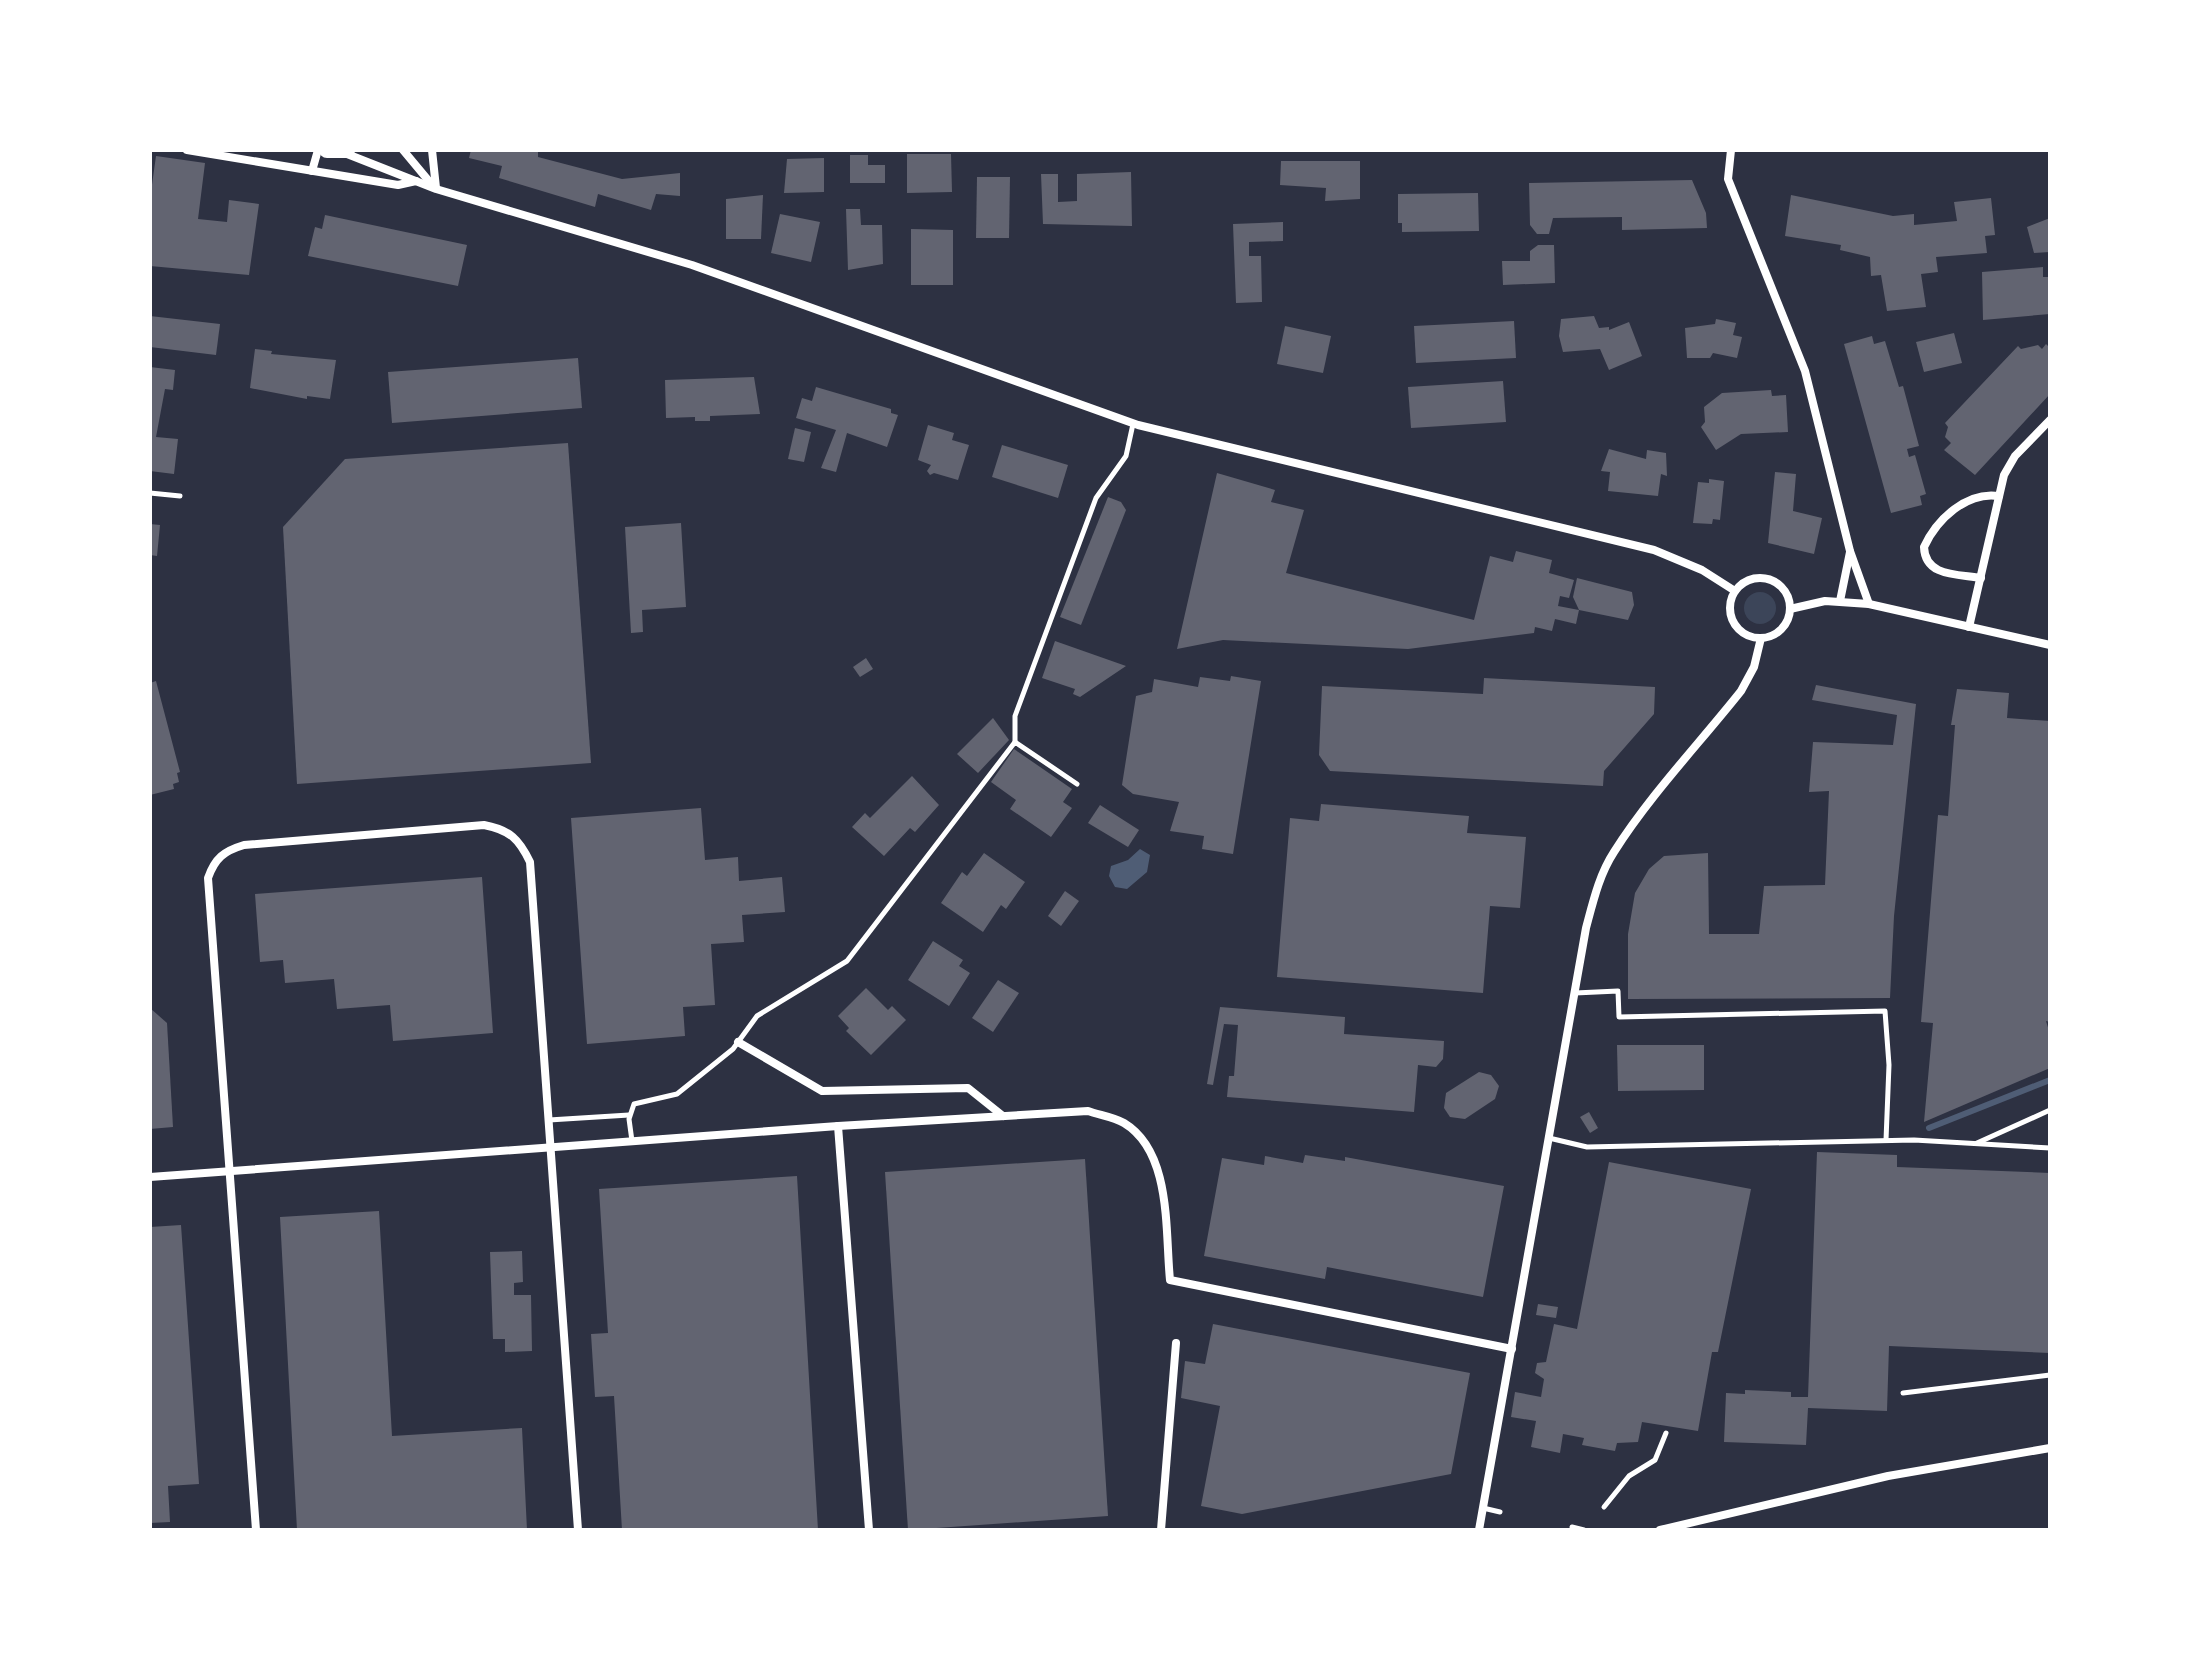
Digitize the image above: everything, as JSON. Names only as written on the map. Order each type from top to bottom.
[{"type":"street","points":[[187,150],[398,185],[416,181]]},
{"type":"street","points":[[312,171],[318,150]]},
{"type":"street","points":[[338,150],[436,189],[692,265],[1133,424],[1654,550],[1702,570],[1735,591]]},
{"type":"street","points":[[403,150],[436,189]]},
{"type":"street","points":[[432,150],[436,189]]},
{"type":"street","points":[[1731,150],[1728,179],[1805,371],[1850,551],[1869,604]]},
{"type":"street","points":[[1969,627],[2009,465],[2050,420]]},
{"type":"street","points":[[1981,578],[1933,568],[1927,563],[1924,547],[1936,528],[1969,499],[1985,494],[1999,496]]},
{"type":"street","points":[[1840,601],[1850,551]]},
{"type":"street","points":[[1752,579],[1769,579],[1786,593],[1790,609],[1778,632],[1761,638],[1742,633],[1733,623],[1730,604],[1735,591],[1752,579]]},
{"type":"street","points":[[1790,609],[1814,602],[1869,604],[2050,645]]},
{"type":"street","points":[[1479,1530],[1586,928],[1599,883],[1613,853],[1741,691],[1754,667],[1761,638]]},
{"type":"street","points":[[256,1530],[208,878],[214,861],[227,851],[244,845],[484,825],[501,828],[519,839],[530,862],[578,1530]]},
{"type":"street","points":[[738,1042],[822,1091],[968,1088],[1004,1117]]},
{"type":"street","points":[[150,1177],[838,1126],[1088,1111],[1123,1122],[1143,1138],[1158,1168],[1170,1280],[1512,1349]]},
{"type":"street","points":[[838,1126],[869,1530]]},
{"type":"street","points":[[1161,1530],[1176,1343]]},
{"type":"street","points":[[1660,1530],[1685,1527],[1888,1476],[2050,1448]]},
{"type":"lane","points":[[632,1142],[629,1115],[634,1104],[677,1094],[738,1042],[757,1016],[847,961],[1015,742],[1015,716],[1096,498],[1126,456],[1133,424]]},
{"type":"lane","points":[[150,493],[180,496]]},
{"type":"lane","points":[[1015,742],[1077,784]]},
{"type":"lane","points":[[1574,993],[1618,991],[1619,1017],[1885,1011],[1889,1065],[1886,1140]]},
{"type":"lane","points":[[1976,1143],[2050,1110]]},
{"type":"lane","points":[[548,1120],[629,1115]]},
{"type":"lane","points":[[1549,1138],[1587,1147],[1886,1140],[2050,1148]]},
{"type":"lane","points":[[1903,1393],[2050,1375]]},
{"type":"lane","points":[[1604,1507],[1629,1476],[1655,1460],[1666,1433]]},
{"type":"lane","points":[[1483,1508],[1500,1512]]},
{"type":"lane","points":[[1572,1527],[1584,1530]]},
{"type":"shaded area","points":[[1760,592],[1771,597],[1776,608],[1771,619],[1760,624],[1749,619],[1744,608],[1749,597]]},
{"type":"shaded area","points":[[1140,849],[1150,855],[1147,872],[1127,889],[1115,887],[1109,876],[1111,866],[1128,860]]},
{"type":"building","points":[[471,150],[538,150],[538,157],[622,179],[680,173],[680,196],[656,194],[651,210],[598,194],[595,207],[499,178],[502,166],[469,158]]},
{"type":"building","points":[[907,154],[951,154],[952,192],[907,193]]},
{"type":"building","points":[[850,155],[868,155],[868,165],[885,165],[885,183],[850,183]]},
{"type":"building","points":[[156,156],[205,163],[198,219],[227,222],[229,200],[259,204],[249,275],[150,266],[150,199]]},
{"type":"building","points":[[824,158],[824,192],[784,193],[787,159]]},
{"type":"building","points":[[1281,161],[1360,161],[1360,199],[1325,201],[1326,188],[1280,185]]},
{"type":"building","points":[[1131,172],[1132,226],[1043,224],[1041,174],[1058,174],[1058,202],[1077,201],[1077,174]]},
{"type":"building","points":[[977,177],[1010,177],[1009,238],[976,238]]},
{"type":"building","points":[[1692,180],[1706,213],[1707,228],[1622,230],[1622,217],[1553,218],[1549,234],[1537,234],[1530,225],[1529,183]]},
{"type":"building","points":[[1478,193],[1479,231],[1402,232],[1402,223],[1398,223],[1398,194]]},
{"type":"building","points":[[763,195],[761,239],[726,239],[726,199]]},
{"type":"building","points":[[1791,195],[1893,216],[1914,214],[1914,225],[1957,221],[1954,202],[1991,198],[1995,235],[1985,236],[1987,253],[1936,257],[1938,272],[1921,274],[1926,307],[1887,311],[1881,275],[1871,276],[1870,257],[1840,250],[1841,245],[1785,236]]},
{"type":"building","points":[[846,209],[860,209],[861,225],[882,225],[883,264],[848,270]]},
{"type":"building","points":[[780,214],[820,222],[811,262],[771,253]]},
{"type":"building","points":[[325,215],[467,245],[458,286],[308,256],[315,227],[322,229]]},
{"type":"building","points":[[2050,218],[2050,252],[2034,253],[2027,227]]},
{"type":"building","points":[[1283,222],[1283,241],[1249,242],[1249,256],[1261,256],[1262,302],[1236,303],[1233,224]]},
{"type":"building","points":[[911,229],[953,230],[953,285],[911,285]]},
{"type":"building","points":[[1538,245],[1554,245],[1555,283],[1503,285],[1502,261],[1530,261],[1530,251]]},
{"type":"building","points":[[2043,267],[2043,277],[2050,277],[2050,314],[1983,320],[1982,272]]},
{"type":"building","points":[[150,316],[220,324],[216,355],[150,347]]},
{"type":"building","points":[[1594,316],[1599,328],[1609,327],[1609,330],[1629,322],[1642,356],[1609,370],[1600,349],[1563,352],[1559,336],[1561,319]]},
{"type":"building","points":[[1716,319],[1736,323],[1733,335],[1742,337],[1737,358],[1713,353],[1710,358],[1687,358],[1685,328],[1715,324]]},
{"type":"building","points":[[1514,321],[1516,358],[1416,363],[1414,326]]},
{"type":"building","points":[[1285,326],[1331,336],[1323,373],[1277,364]]},
{"type":"building","points":[[1954,333],[1962,363],[1924,372],[1916,342]]},
{"type":"building","points":[[1872,336],[1874,344],[1885,341],[1899,387],[1903,386],[1919,446],[1907,449],[1909,457],[1915,455],[1926,494],[1920,496],[1922,505],[1891,513],[1844,344]]},
{"type":"building","points":[[2046,344],[2050,348],[2050,394],[1975,475],[1944,450],[1951,443],[1945,437],[1948,427],[1945,423],[2018,346],[2021,349],[2038,345],[2042,349]]},
{"type":"building","points":[[255,349],[272,351],[271,354],[336,360],[330,399],[307,396],[307,399],[250,388]]},
{"type":"building","points":[[578,358],[582,408],[392,423],[388,372]]},
{"type":"building","points":[[150,367],[175,370],[173,390],[165,389],[156,437],[178,439],[174,474],[150,471]]},
{"type":"building","points":[[754,377],[760,414],[710,416],[710,421],[695,421],[695,417],[666,418],[665,380]]},
{"type":"building","points":[[1503,381],[1506,422],[1411,428],[1408,387]]},
{"type":"building","points":[[816,387],[891,409],[891,413],[898,415],[887,447],[847,433],[836,472],[821,468],[836,430],[796,418],[802,398],[812,401]]},
{"type":"building","points":[[1771,390],[1772,396],[1786,395],[1788,432],[1741,434],[1716,450],[1701,427],[1705,422],[1704,407],[1722,393]]},
{"type":"building","points":[[928,425],[954,433],[952,440],[969,445],[958,480],[934,473],[930,475],[927,471],[931,465],[918,460]]},
{"type":"building","points":[[795,428],[811,432],[804,462],[788,459]]},
{"type":"building","points":[[568,443],[591,763],[297,784],[283,527],[345,459]]},
{"type":"building","points":[[1002,445],[1068,465],[1058,498],[992,477]]},
{"type":"building","points":[[1609,449],[1646,459],[1647,450],[1666,453],[1667,476],[1661,474],[1658,496],[1608,491],[1610,472],[1601,471]]},
{"type":"building","points":[[1775,472],[1796,474],[1793,511],[1822,518],[1814,554],[1768,543]]},
{"type":"building","points":[[1217,473],[1275,490],[1271,502],[1304,510],[1286,573],[1474,620],[1490,556],[1513,562],[1516,551],[1552,560],[1549,573],[1574,580],[1569,598],[1560,596],[1558,606],[1579,610],[1576,624],[1555,619],[1552,631],[1535,627],[1534,633],[1408,649],[1223,640],[1177,649]]},
{"type":"building","points":[[1709,479],[1724,481],[1720,520],[1713,519],[1712,524],[1693,523],[1698,482],[1709,483]]},
{"type":"building","points":[[1108,497],[1121,502],[1126,510],[1081,625],[1060,617]]},
{"type":"building","points":[[681,523],[686,607],[642,610],[643,632],[631,633],[625,527]]},
{"type":"building","points":[[150,524],[160,525],[157,556],[150,555]]},
{"type":"building","points":[[1577,578],[1632,592],[1634,605],[1628,620],[1579,610],[1573,597]]},
{"type":"building","points":[[1055,641],[1126,666],[1080,697],[1073,694],[1075,689],[1042,678]]},
{"type":"building","points":[[866,658],[873,669],[860,677],[853,667]]},
{"type":"building","points":[[1231,676],[1261,681],[1233,854],[1202,849],[1204,836],[1170,831],[1179,802],[1133,794],[1122,785],[1136,696],[1152,692],[1154,679],[1198,687],[1200,677],[1230,681]]},
{"type":"building","points":[[1484,678],[1655,687],[1654,714],[1604,771],[1603,786],[1330,771],[1319,755],[1322,686],[1483,694]]},
{"type":"building","points":[[156,681],[180,772],[177,773],[179,782],[173,784],[174,789],[150,795],[150,683]]},
{"type":"building","points":[[1816,685],[1916,704],[1894,916],[1890,998],[1628,999],[1628,934],[1635,893],[1649,869],[1664,856],[1708,853],[1709,934],[1759,934],[1764,886],[1825,885],[1829,791],[1809,792],[1813,742],[1893,745],[1897,715],[1812,700]]},
{"type":"building","points":[[1957,689],[2009,693],[2007,718],[2050,721],[2050,1022],[2046,1021],[2050,1034],[2050,1068],[1924,1122],[1933,1023],[1921,1022],[1938,815],[1948,816],[1955,725],[1951,725]]},
{"type":"building","points":[[993,718],[1009,740],[978,773],[957,754]]},
{"type":"building","points":[[1014,749],[1072,789],[1063,802],[1072,808],[1051,837],[1010,809],[1016,800],[991,782]]},
{"type":"building","points":[[912,776],[939,805],[915,832],[910,828],[884,856],[852,827],[865,813],[870,818]]},
{"type":"building","points":[[1321,804],[1469,816],[1467,833],[1526,837],[1520,908],[1490,906],[1483,993],[1277,977],[1290,818],[1319,821]]},
{"type":"building","points":[[1100,805],[1139,830],[1128,847],[1088,823]]},
{"type":"building","points":[[701,808],[705,860],[738,857],[739,881],[782,877],[785,912],[742,915],[744,942],[711,944],[715,1005],[683,1007],[685,1036],[587,1044],[571,818]]},
{"type":"building","points":[[984,853],[1025,882],[1006,909],[1001,905],[983,932],[941,903],[962,872],[967,876]]},
{"type":"building","points":[[482,877],[493,1033],[393,1041],[390,1005],[337,1009],[334,979],[285,983],[283,960],[260,962],[255,894]]},
{"type":"building","points":[[1065,891],[1079,901],[1061,926],[1048,916]]},
{"type":"building","points":[[933,941],[963,960],[959,966],[970,973],[949,1006],[908,980]]},
{"type":"building","points":[[998,980],[1019,993],[993,1032],[972,1018]]},
{"type":"building","points":[[866,988],[888,1010],[892,1006],[906,1020],[871,1055],[846,1031],[849,1028],[838,1016]]},
{"type":"building","points":[[1220,1007],[1345,1017],[1344,1034],[1444,1041],[1443,1059],[1436,1067],[1418,1065],[1414,1112],[1227,1097],[1229,1076],[1234,1076],[1238,1025],[1224,1024],[1213,1085],[1207,1084]]},
{"type":"building","points":[[150,1008],[167,1023],[173,1127],[150,1129]]},
{"type":"building","points":[[1617,1045],[1704,1045],[1704,1090],[1618,1091]]},
{"type":"building","points":[[1479,1072],[1491,1075],[1499,1086],[1495,1099],[1465,1119],[1450,1117],[1444,1108],[1446,1093]]},
{"type":"building","points":[[1589,1112],[1598,1128],[1590,1133],[1580,1117]]},
{"type":"building","points":[[1817,1152],[1897,1155],[1897,1167],[2050,1173],[2050,1353],[1889,1346],[1887,1411],[1808,1408],[1806,1445],[1724,1442],[1726,1393],[1745,1394],[1745,1390],[1791,1392],[1791,1397],[1808,1397]]},
{"type":"building","points":[[1305,1155],[1345,1161],[1345,1157],[1504,1186],[1483,1297],[1327,1267],[1325,1279],[1204,1256],[1222,1158],[1264,1165],[1265,1156],[1303,1163]]},
{"type":"building","points":[[1085,1159],[1108,1516],[908,1530],[885,1172]]},
{"type":"building","points":[[1609,1162],[1751,1189],[1718,1352],[1712,1352],[1698,1431],[1642,1422],[1638,1442],[1617,1443],[1615,1451],[1582,1445],[1584,1438],[1563,1434],[1560,1453],[1531,1447],[1536,1421],[1511,1417],[1515,1392],[1541,1397],[1544,1379],[1535,1373],[1537,1363],[1546,1362],[1554,1324],[1577,1329]]},
{"type":"building","points":[[797,1176],[818,1530],[622,1530],[614,1396],[595,1397],[591,1334],[608,1333],[599,1189]]},
{"type":"building","points":[[379,1211],[392,1436],[522,1428],[527,1530],[297,1530],[280,1217]]},
{"type":"building","points":[[181,1225],[199,1484],[168,1486],[170,1522],[150,1523],[150,1227]]},
{"type":"building","points":[[522,1251],[523,1282],[514,1283],[514,1295],[531,1295],[532,1351],[505,1352],[505,1339],[493,1339],[490,1252]]},
{"type":"building","points":[[1538,1304],[1558,1307],[1556,1318],[1536,1315]]},
{"type":"building","points":[[1213,1324],[1470,1373],[1451,1474],[1242,1514],[1201,1506],[1220,1406],[1181,1398],[1185,1361],[1205,1364]]},
{"type":"waterway","points":[[1929,1128],[2050,1080]]}]
